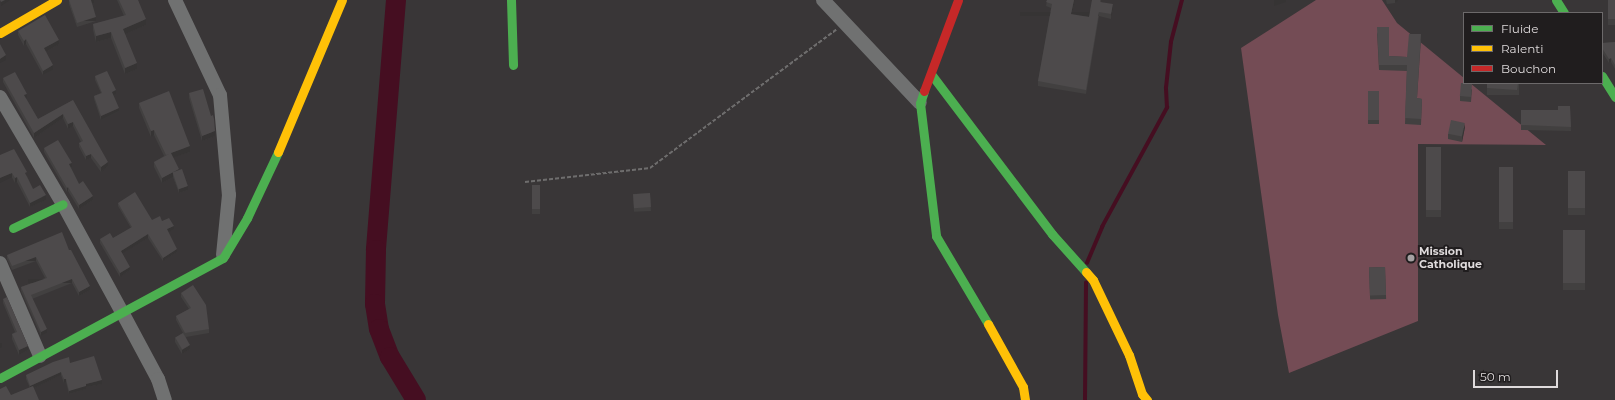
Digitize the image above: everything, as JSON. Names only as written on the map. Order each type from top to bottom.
[{"type":"street","points":[[0,33],[57,0]]},
{"type":"street","points":[[175,0],[220,95],[228,195],[223,258]]},
{"type":"street","points":[[0,378],[223,258],[247,218],[282,144],[342,0]]},
{"type":"street","points":[[512,0],[513,65]]},
{"type":"street","points":[[824,0],[920,103]]},
{"type":"street","points":[[958,0],[920,103],[936,236],[1005,353],[1022,387],[1025,400]]},
{"type":"street","points":[[1556,0],[1563,12]]},
{"type":"street","points":[[931,74],[1052,234],[1093,280],[1129,355],[1142,394],[1147,400]]},
{"type":"street","points":[[1603,78],[1615,97]]},
{"type":"street","points":[[0,97],[63,204],[122,312],[158,379],[165,400]]},
{"type":"street","points":[[13,228],[63,204]]},
{"type":"street","points":[[0,263],[40,356]]},
{"type":"path","points":[[525,182],[650,168],[845,23]]},
{"type":"shaded area","points":[[1316,0],[1382,0],[1397,23],[1463,77],[1463,84],[1471,84],[1546,145],[1418,144],[1418,321],[1289,373],[1278,315],[1241,48]]},
{"type":"building","points":[[69,0],[91,0],[96,17],[77,23]]},
{"type":"building","points":[[119,0],[138,0],[146,19],[123,29],[137,63],[125,68],[111,32],[96,36],[93,24],[126,15]]},
{"type":"building","points":[[1047,0],[1074,0],[1071,14],[1089,17],[1092,0],[1100,0],[1100,2],[1113,4],[1111,14],[1099,12],[1086,90],[1038,81],[1052,4],[1046,2]]},
{"type":"building","points":[[1608,0],[1615,0],[1615,19],[1608,19]]},
{"type":"building","points":[[45,15],[59,40],[44,48],[53,65],[43,71],[26,39],[24,41],[18,31]]},
{"type":"building","points":[[1377,27],[1389,27],[1389,56],[1407,57],[1409,34],[1421,34],[1417,98],[1422,99],[1421,119],[1405,118],[1407,65],[1379,65]]},
{"type":"building","points":[[1615,42],[1615,65],[1603,50],[1603,43]]},
{"type":"building","points":[[0,44],[6,55],[0,59]]},
{"type":"building","points":[[107,71],[116,90],[112,92],[119,108],[101,116],[94,96],[102,93],[95,76]]},
{"type":"building","points":[[15,72],[27,94],[24,95],[38,119],[73,100],[108,162],[101,167],[91,154],[86,156],[79,143],[83,141],[73,122],[68,124],[63,114],[34,133],[3,78]]},
{"type":"building","points":[[1461,83],[1472,84],[1471,97],[1460,96]]},
{"type":"building","points":[[1487,84],[1518,84],[1517,90],[1487,88]]},
{"type":"building","points":[[203,89],[211,116],[213,115],[215,131],[202,136],[189,93]]},
{"type":"building","points":[[169,91],[190,146],[171,153],[179,169],[162,178],[154,162],[169,154],[166,155],[154,130],[151,131],[139,103]]},
{"type":"building","points":[[1368,91],[1379,91],[1379,120],[1368,120]]},
{"type":"building","points":[[1558,106],[1570,106],[1571,127],[1521,125],[1521,110],[1558,110]]},
{"type":"building","points":[[1451,120],[1465,123],[1462,137],[1448,134]]},
{"type":"building","points":[[58,140],[72,163],[69,164],[79,184],[83,181],[93,196],[79,205],[68,187],[67,188],[44,148]]},
{"type":"building","points":[[1426,147],[1441,147],[1441,210],[1426,210]]},
{"type":"building","points":[[14,149],[27,172],[25,173],[33,189],[40,185],[46,195],[30,203],[17,177],[15,178],[12,173],[0,178],[0,155]]},
{"type":"building","points":[[1499,167],[1513,167],[1513,222],[1499,222]]},
{"type":"building","points":[[182,169],[188,186],[178,189],[173,172]]},
{"type":"building","points":[[1568,171],[1585,171],[1585,208],[1568,208]]},
{"type":"building","points":[[532,185],[540,185],[540,209],[532,209]]},
{"type":"building","points":[[135,192],[152,220],[160,216],[162,221],[169,218],[174,226],[167,229],[177,249],[163,258],[148,234],[121,251],[130,267],[120,273],[100,239],[110,233],[113,238],[132,227],[118,203]]},
{"type":"building","points":[[650,193],[651,207],[634,208],[633,194]]},
{"type":"building","points":[[1563,230],[1585,230],[1585,283],[1563,283]]},
{"type":"building","points":[[62,232],[69,250],[71,250],[90,286],[79,292],[72,279],[31,295],[47,329],[41,332],[21,287],[47,278],[36,257],[12,266],[7,255]]},
{"type":"building","points":[[1385,267],[1386,295],[1370,296],[1369,268]]},
{"type":"building","points":[[193,285],[206,305],[209,329],[185,333],[176,316],[191,308],[181,293]]},
{"type":"building","points":[[7,297],[28,346],[19,350],[12,334],[17,332],[3,299]]},
{"type":"building","points":[[183,333],[190,345],[182,350],[175,338]]},
{"type":"building","points":[[94,356],[102,380],[86,384],[86,386],[69,391],[66,379],[64,379],[61,372],[30,386],[26,375],[53,362],[69,357],[70,363]]},
{"type":"building","points":[[6,386],[11,395],[33,386],[39,400],[0,400],[0,389]]},
{"type":"waterway","points":[[396,0],[376,250],[375,304],[379,329],[390,357],[416,400]]},
{"type":"waterway","points":[[1087,263],[1102,227],[1167,108],[1166,88],[1171,42],[1182,0]]},
{"type":"waterway","points":[[1085,400],[1086,283]]},
{"type":"traffic: fast","points":[[511,0],[513,65]]},
{"type":"traffic: fast","points":[[1556,0],[1563,12]]},
{"type":"traffic: fast","points":[[931,74],[1052,234],[1086,272]]},
{"type":"traffic: fast","points":[[1603,78],[1615,97]]},
{"type":"traffic: fast","points":[[924,91],[920,103],[936,236],[988,324]]},
{"type":"traffic: fast","points":[[0,378],[223,258],[247,218],[278,152]]},
{"type":"traffic: fast","points":[[13,228],[63,204]]},
{"type":"traffic: slow","points":[[0,33],[57,0]]},
{"type":"traffic: slow","points":[[278,152],[342,0]]},
{"type":"traffic: slow","points":[[1086,272],[1093,280],[1129,355],[1142,394],[1147,400]]},
{"type":"traffic: slow","points":[[988,324],[1023,387],[1025,400]]},
{"type":"traffic: jam","points":[[924,91],[958,0]]},
{"type":"place","name":"Mission Catholique","points":[[1411,258]]}]
